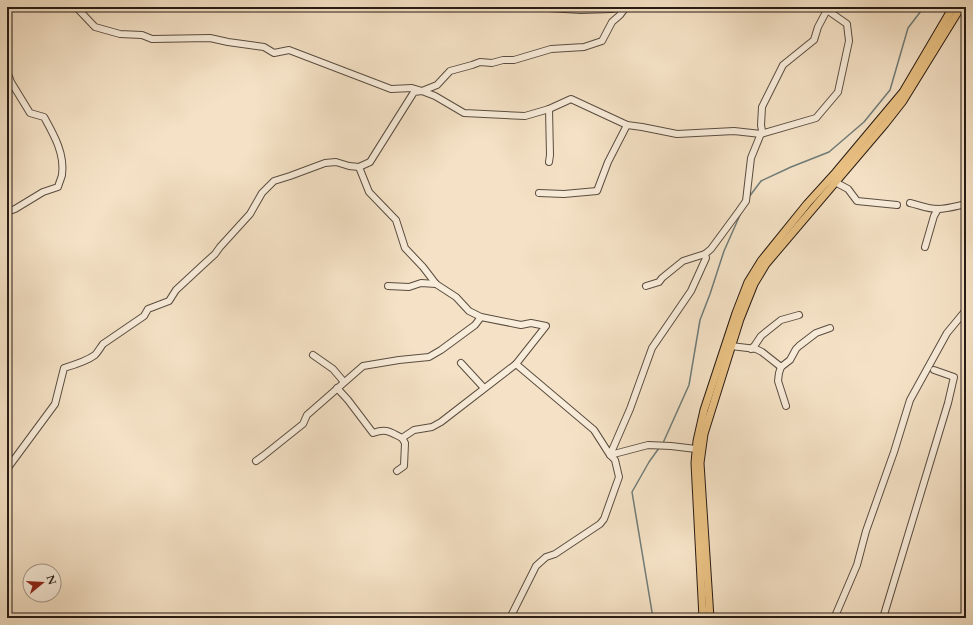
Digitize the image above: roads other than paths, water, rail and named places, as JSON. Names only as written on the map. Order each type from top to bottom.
[{"type":"main road","points":[[703,618],[695,463],[697,441],[704,410],[736,313],[748,282],[761,261],[807,204],[903,92],[953,7]]},
{"type":"main road","points":[[710,618],[700,463],[704,434],[740,319],[754,284],[766,264],[903,101],[961,7]]},
{"type":"street","points":[[76,7],[95,27],[120,34],[142,35],[152,39],[210,38],[228,42],[264,46],[274,53],[289,50],[391,89],[412,88],[436,96],[464,113],[525,116],[549,109],[571,99],[627,124],[677,134],[734,131],[761,134],[816,118],[838,92],[849,41],[848,24],[827,8],[814,40],[783,64],[762,107],[762,131],[761,134],[752,158],[746,201],[711,249],[705,254],[683,261],[659,282],[646,286]]},
{"type":"street","points":[[531,7],[581,10],[626,7]]},
{"type":"street","points":[[7,469],[55,404],[64,368],[78,364],[94,356],[103,344],[144,316],[148,309],[169,302],[176,290],[215,254],[250,214],[262,193],[274,181],[325,163],[336,162],[359,167],[370,162],[414,92],[422,91],[437,85],[450,71],[472,66],[480,62],[492,63],[503,60],[514,60],[551,49],[584,46],[602,41],[612,22],[626,7]]},
{"type":"street","points":[[7,71],[11,82],[30,113],[44,117],[54,136],[62,156],[62,176],[58,187],[43,192],[15,209],[7,212]]},
{"type":"street","points":[[549,109],[549,162]]},
{"type":"street","points":[[539,193],[564,194],[597,191],[608,162],[627,124]]},
{"type":"street","points":[[359,167],[369,192],[396,220],[405,248],[423,267],[436,284],[456,297],[469,311],[482,317],[521,325],[531,323],[546,326],[516,364],[441,422],[432,427],[414,430],[402,438]]},
{"type":"street","points":[[836,182],[848,189],[857,201],[897,205]]},
{"type":"street","points":[[910,203],[938,209],[966,204]]},
{"type":"street","points":[[925,247],[934,216],[938,209]]},
{"type":"street","points":[[610,454],[630,409],[652,348],[691,291],[706,258],[705,254]]},
{"type":"street","points":[[388,286],[409,287],[421,283],[436,284]]},
{"type":"street","points":[[838,618],[836,614],[857,564],[866,531],[894,452],[910,400],[947,333],[966,310]]},
{"type":"street","points":[[751,349],[761,336],[780,320],[799,315]]},
{"type":"street","points":[[256,461],[303,424],[307,415],[336,388],[363,366],[429,357],[475,326],[482,317]]},
{"type":"street","points":[[786,406],[778,380],[778,373],[781,366],[790,360],[799,346],[816,333],[830,328]]},
{"type":"street","points":[[731,346],[756,349],[781,366]]},
{"type":"street","points":[[313,355],[333,369],[344,382]]},
{"type":"street","points":[[461,363],[484,388]]},
{"type":"street","points":[[510,618],[536,566],[546,557],[555,554],[600,524],[604,519],[619,477],[615,460],[594,430],[516,364]]},
{"type":"street","points":[[883,618],[948,403],[954,377],[934,370]]},
{"type":"street","points":[[336,388],[348,400],[373,433],[386,430],[402,438],[405,443],[404,466],[397,471]]},
{"type":"street","points":[[610,454],[648,445],[672,446],[696,450]]},
{"type":"waterway","points":[[749,197],[761,181],[829,152],[864,122],[890,90],[908,28],[924,7]]},
{"type":"waterway","points":[[663,443],[689,385],[700,320],[724,251],[740,215]]},
{"type":"waterway","points":[[653,618],[632,492],[649,462],[659,448]]}]
